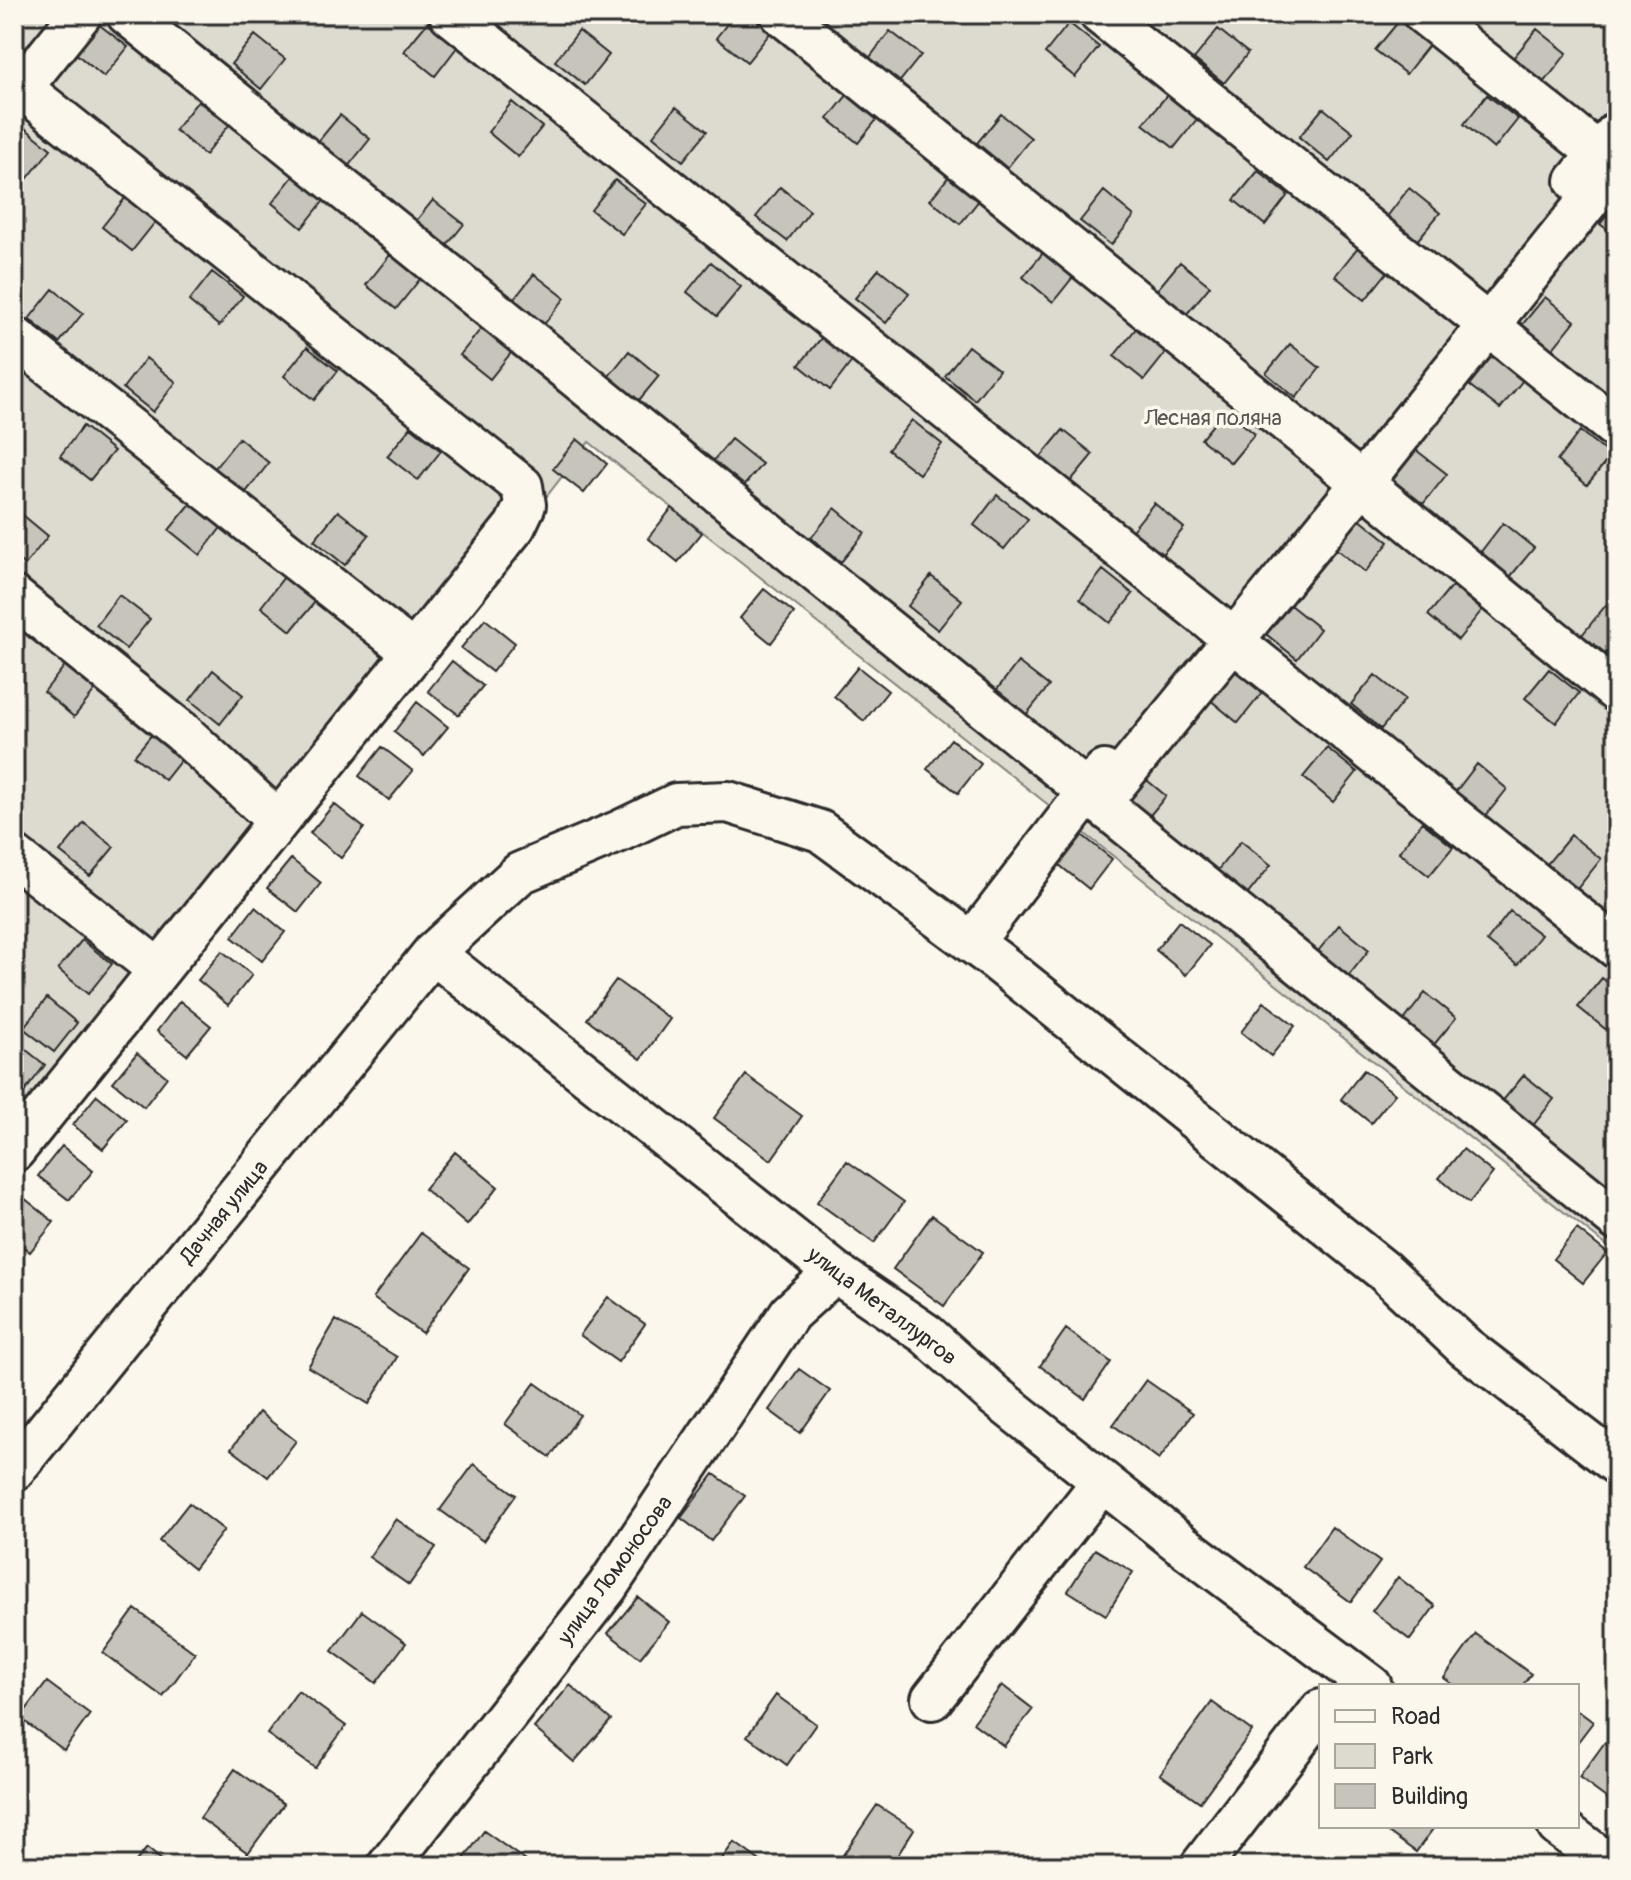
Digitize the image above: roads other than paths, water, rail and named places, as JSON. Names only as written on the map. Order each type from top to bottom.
[{"type":"street","points":[[14,1151],[515,526],[525,505],[522,486],[16,89],[81,14]]},
{"type":"street","points":[[127,14],[1087,791]]},
{"type":"street","points":[[450,14],[1617,948]]},
{"type":"street","points":[[781,14],[1617,692]]},
{"type":"street","points":[[1100,14],[1617,429]]},
{"type":"street","points":[[972,943],[1087,791],[1226,634],[1613,157],[1424,14]]},
{"type":"street","points":[[14,337],[414,653]]},
{"type":"street","points":[[14,597],[182,732],[278,821]]},
{"type":"street","points":[[1226,634],[1100,803],[1617,1220]]},
{"type":"street","name":"Дачная улица","points":[[14,1470],[433,953],[520,873],[676,804],[728,802],[820,831],[972,943],[1384,1271],[1465,1347],[1617,1464]]},
{"type":"street","points":[[14,856],[159,970]]},
{"type":"street","name":"улица Металлургов","points":[[433,953],[835,1272],[926,1334],[995,1396],[1354,1681]]},
{"type":"street","name":"улица Ломоносова","points":[[388,1866],[607,1587],[790,1313],[835,1272]]},
{"type":"street","points":[[932,1699],[1102,1482]]},
{"type":"street","points":[[1201,1866],[1319,1713]]},
{"type":"street","points":[[1561,1828],[1611,1866]]},
{"type":"park label","name":"Лесная поляна","points":[[1213,418]]}]
